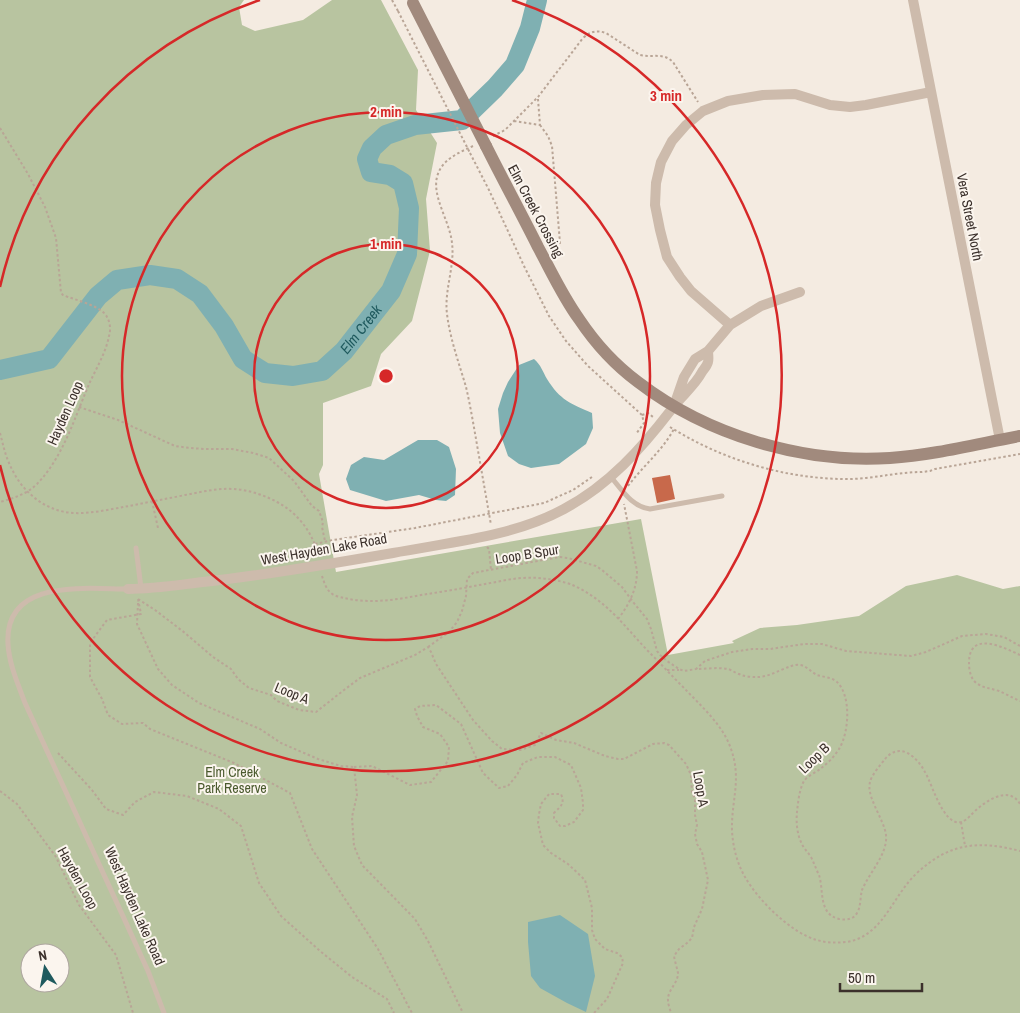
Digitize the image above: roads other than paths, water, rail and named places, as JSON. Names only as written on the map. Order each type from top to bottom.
[{"type":"main road","name":"Elm Creek Crossing","points":[[412,2],[559,286],[578,318],[600,346],[624,371],[674,406]]},
{"type":"main road","points":[[674,406],[715,426],[754,441],[792,452],[831,458],[870,459],[907,457],[1020,436]]},
{"type":"street","name":"Vera Street North","points":[[913,0],[1000,440]]},
{"type":"street","points":[[800,292],[761,306],[730,325],[692,291],[680,277],[667,257],[655,205],[656,183],[661,162],[672,142],[686,125],[703,111],[728,101],[762,95],[795,94],[830,105],[850,107],[931,92]]},
{"type":"street","name":"West Hayden Lake Road","points":[[128,589],[139,594],[320,566],[520,528],[556,513],[579,500],[610,478],[630,460],[674,406],[696,383],[708,363],[708,351],[730,325]]},
{"type":"lane","points":[[610,478],[637,506],[642,508],[650,509],[722,496]]},
{"type":"lane","points":[[136,548],[139,594]]},
{"type":"lane","name":"West Hayden Lake Road","points":[[128,589],[54,591],[37,595],[26,601],[17,609],[12,617],[8,630],[8,645],[25,703],[140,955],[164,1013]]},
{"type":"water","points":[[534,359],[561,397],[592,413],[593,428],[586,444],[559,464],[531,468],[519,464],[508,456],[500,433],[498,409],[508,382],[519,365]]},
{"type":"water","points":[[418,440],[437,440],[449,447],[456,469],[455,495],[446,501],[419,495],[386,501],[350,490],[346,479],[351,465],[364,457],[384,460]]},
{"type":"water","points":[[560,915],[588,934],[595,976],[586,1012],[540,988],[531,976],[528,922]]},
{"type":"waterway","name":"Elm Creek","points":[[0,370],[49,359],[98,296],[117,280],[150,275],[177,279],[200,294],[224,326],[243,359],[265,373],[293,376],[322,371],[344,351],[391,291],[407,254],[409,208],[403,183],[390,175],[371,172],[367,159],[372,148],[386,135],[415,125],[462,120],[495,88],[515,65],[530,28],[537,0]]},
{"type":"park label","name":"Elm Creek Park Reserve","points":[[232,780]]}]
